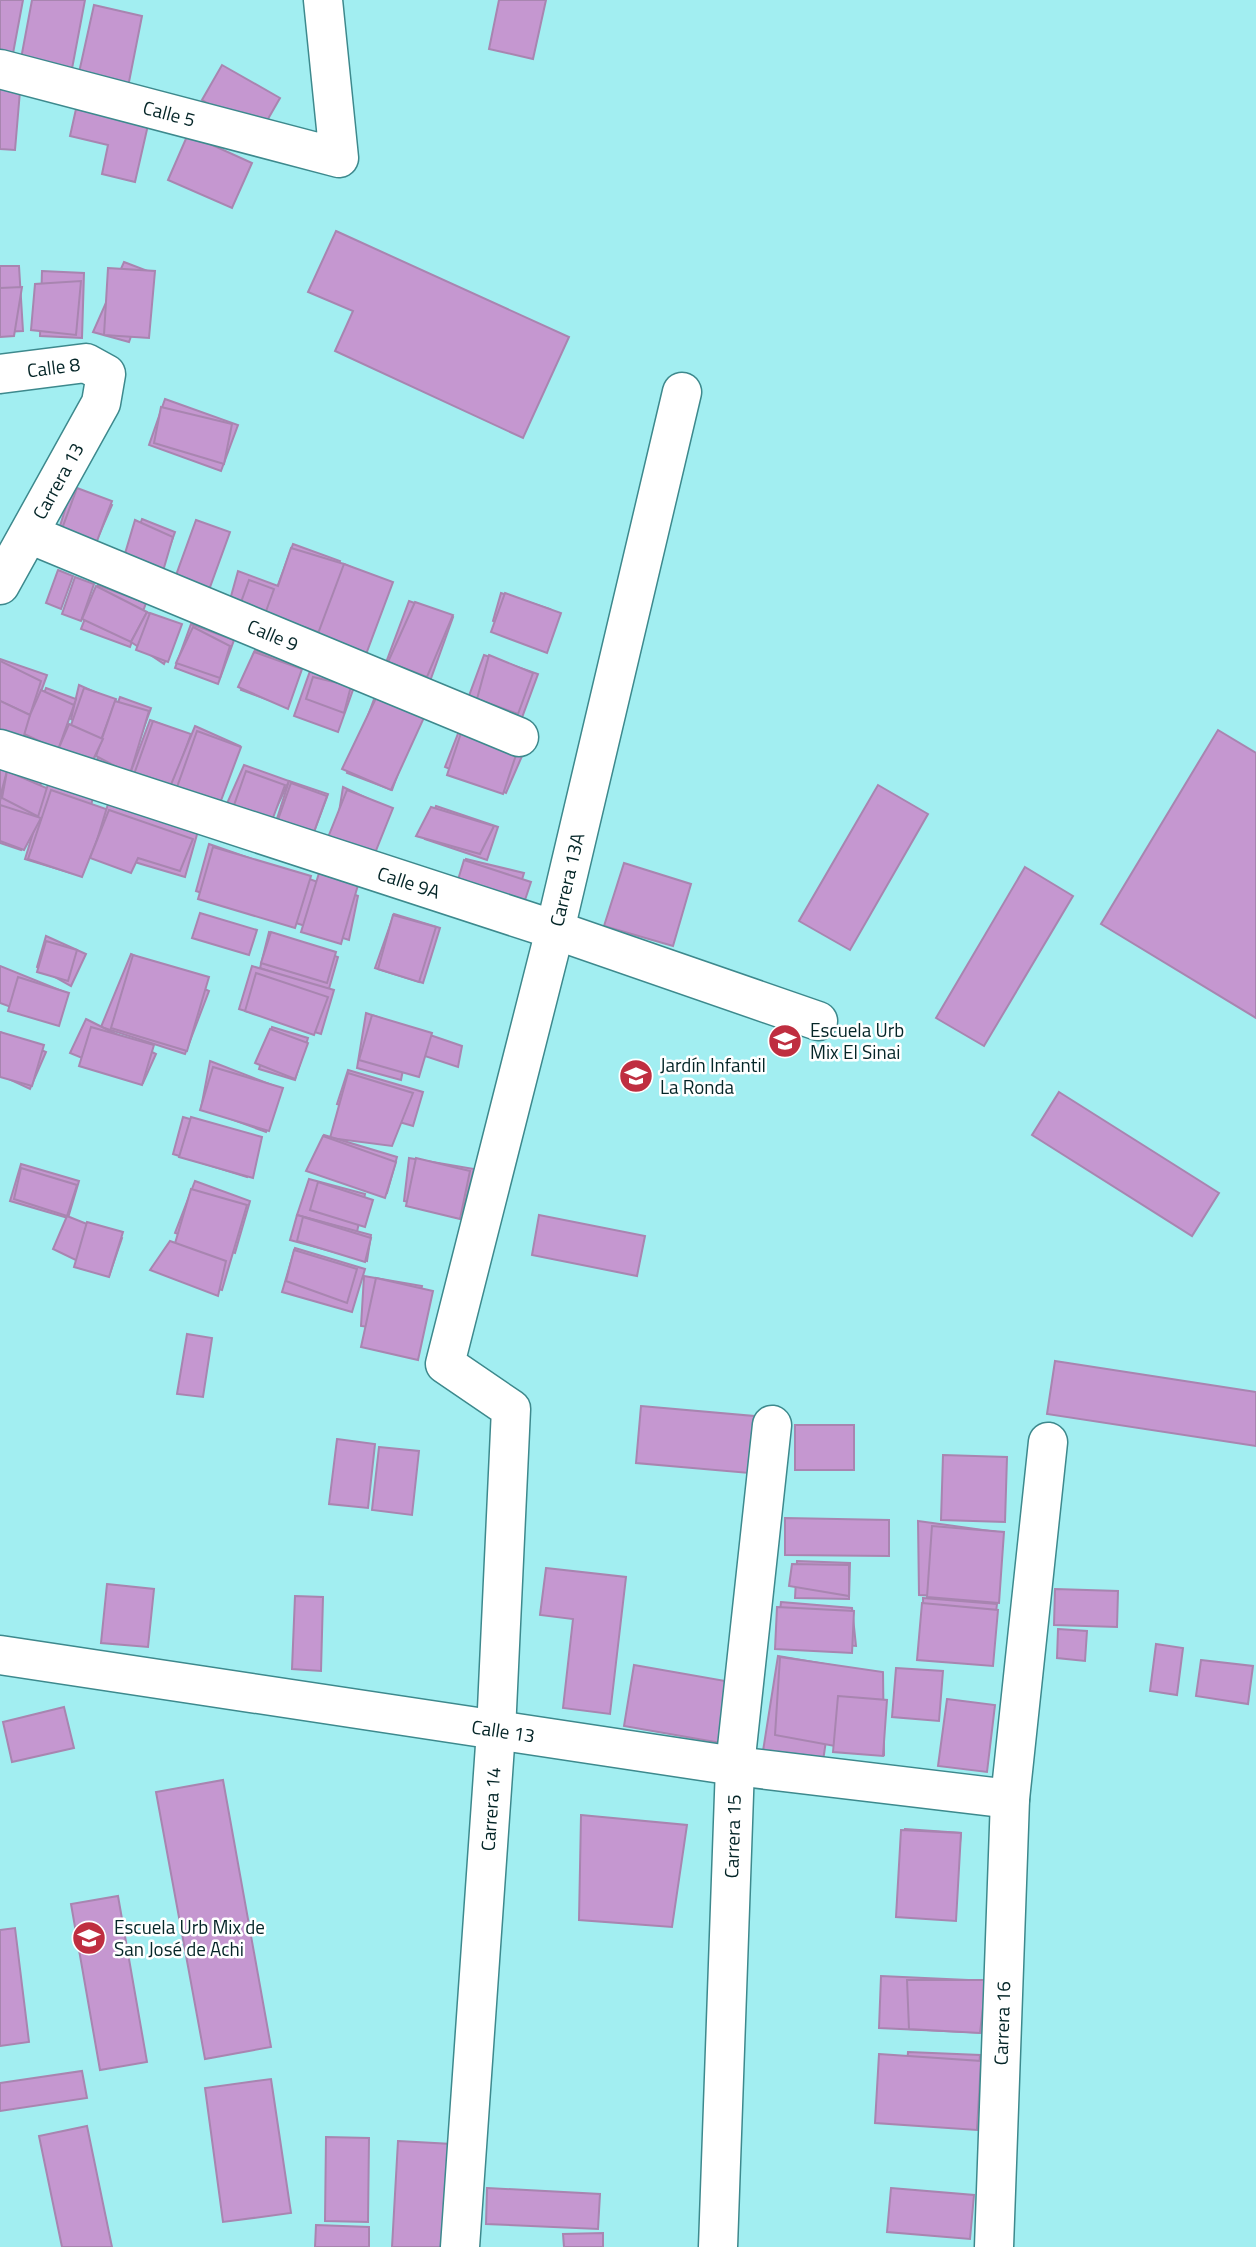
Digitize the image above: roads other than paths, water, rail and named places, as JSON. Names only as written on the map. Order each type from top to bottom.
[{"type":"street","name":"Calle 5","points":[[0,69],[339,158],[323,0]]},
{"type":"street","name":"Calle 8","points":[[0,374],[86,363],[106,374]]},
{"type":"street","name":"Carrera 13","points":[[0,585],[101,403],[106,374]]},
{"type":"street","name":"Carrera 13A","points":[[445,1364],[555,930],[682,392]]},
{"type":"street","name":"Calle 9","points":[[29,534],[519,737]]},
{"type":"street","name":"Calle 9A","points":[[0,749],[555,930],[818,1021]]},
{"type":"street","name":"Carrera 14","points":[[445,1364],[511,1409],[496,1731],[460,2247]]},
{"type":"street","name":"Carrera 15","points":[[718,2247],[734,1766],[772,1425]]},
{"type":"street","name":"Carrera 16","points":[[995,2247],[1010,1799],[1048,1442]]},
{"type":"street","name":"Calle 13","points":[[0,1655],[734,1766],[1010,1799]]},
{"type":"place","name":"Escuela Urb Mix El Sinai","points":[[785,1041]]},
{"type":"place","name":"Jardín Infantil La Ronda","points":[[636,1076]]},
{"type":"place","name":"Escuela Urb Mix de San José de Achi","points":[[89,1938]]}]
